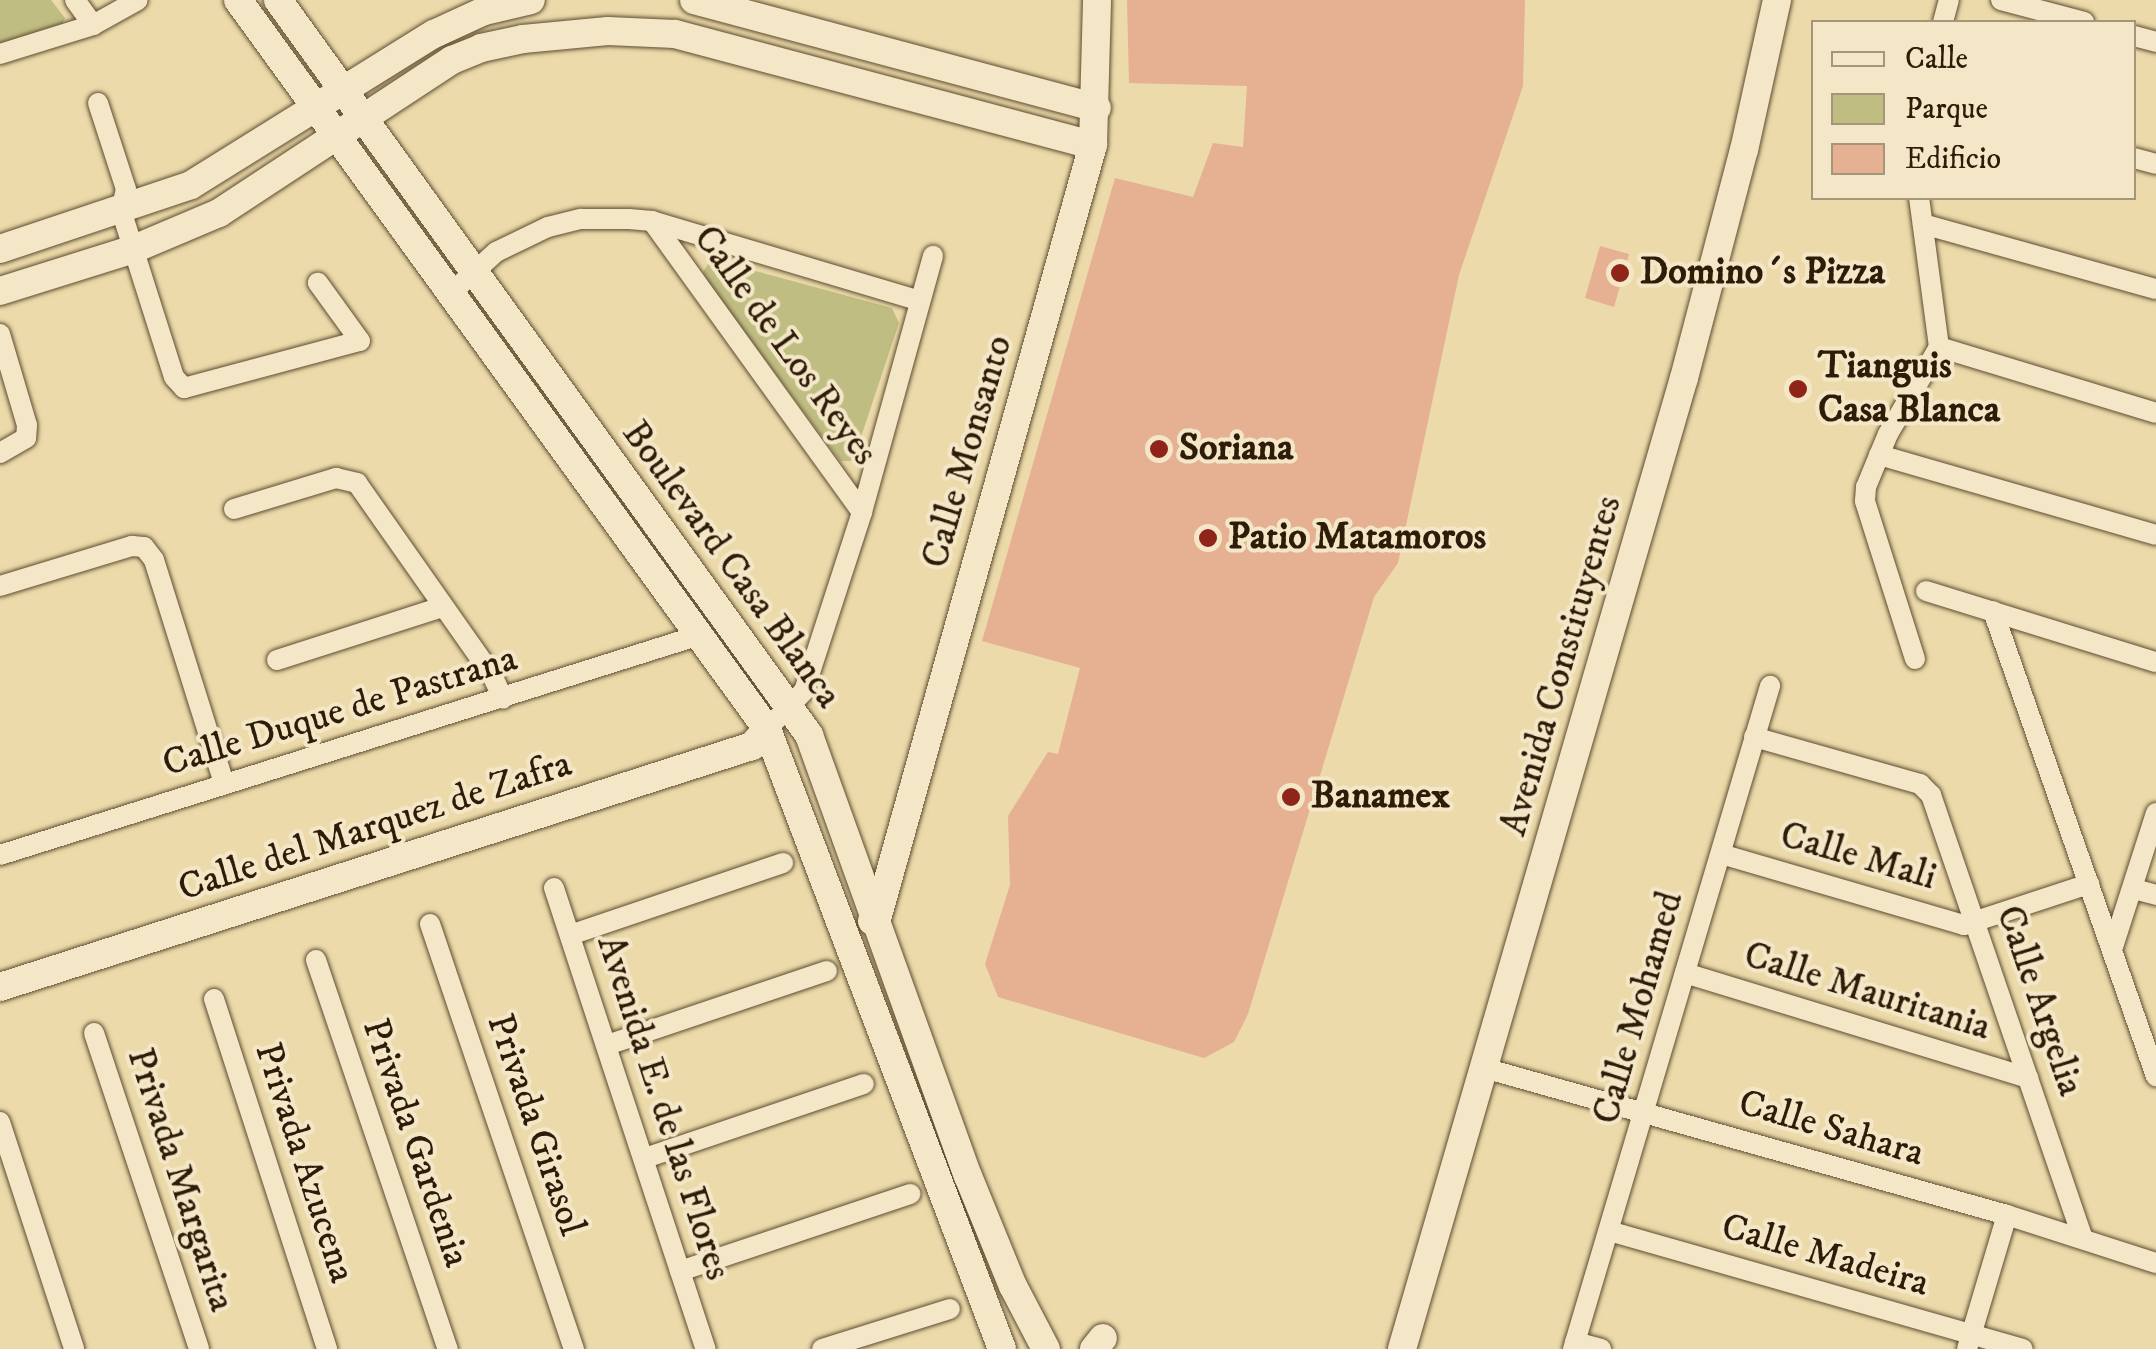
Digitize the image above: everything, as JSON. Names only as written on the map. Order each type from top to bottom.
[{"type":"street","points":[[75,0],[93,25]]},
{"type":"street","points":[[0,54],[93,25],[138,0]]},
{"type":"street","name":"Boulevard Casa Blanca","points":[[238,0],[767,729],[1002,1349]]},
{"type":"street","name":"Boulevard Casa Blanca","points":[[278,0],[809,735],[968,1176],[1035,1347]]},
{"type":"street","points":[[1,245],[192,185],[245,155],[342,88],[456,22],[531,0]]},
{"type":"street","points":[[694,0],[1097,108]]},
{"type":"street","name":"Calle Monsanto","points":[[877,919],[1092,145],[1097,108],[1097,0]]},
{"type":"street","name":"Avenida Constituyentes","points":[[1402,1349],[1684,378],[1744,150],[1776,0]]},
{"type":"street","points":[[2001,0],[2076,20]]},
{"type":"street","points":[[0,292],[134,249],[219,213],[452,60],[481,48],[575,33],[627,32],[702,40],[1092,145]]},
{"type":"street","points":[[98,103],[126,189],[122,210],[174,377],[184,388],[360,341],[318,284]]},
{"type":"street","points":[[1915,659],[1865,501],[1879,455],[1939,347],[1919,200]]},
{"type":"street","points":[[452,292],[511,243],[563,222],[652,221],[920,301]]},
{"type":"street","name":"Calle de Los Reyes","points":[[652,221],[862,512]]},
{"type":"street","points":[[1923,224],[2156,289]]},
{"type":"street","points":[[767,729],[804,690],[862,512],[933,256]]},
{"type":"street","points":[[0,334],[27,425],[26,438],[0,453]]},
{"type":"street","points":[[1939,347],[2156,413]]},
{"type":"street","points":[[1879,455],[2156,536]]},
{"type":"street","points":[[234,509],[348,478],[357,484],[492,675],[503,699]]},
{"type":"street","points":[[0,586],[132,546],[144,547],[154,560],[224,783]]},
{"type":"street","points":[[660,580],[685,563]]},
{"type":"street","points":[[1926,591],[2156,662]]},
{"type":"street","points":[[277,660],[442,608]]},
{"type":"street","points":[[1993,612],[2112,950],[2146,1019],[2156,1076]]},
{"type":"street","name":"Calle Duque de Pastrana","points":[[0,856],[700,635]]},
{"type":"street","name":"Calle Mohamed","points":[[1574,1345],[1770,686]]},
{"type":"street","name":"Calle del Marquez de Zafra","points":[[0,987],[752,746],[767,729]]},
{"type":"street","name":"Calle Argelia","points":[[1754,737],[1926,787],[1977,923],[2083,1238]]},
{"type":"street","points":[[2112,950],[2156,812]]},
{"type":"street","name":"Calle Mali","points":[[1720,854],[1964,925],[2090,884]]},
{"type":"street","points":[[570,934],[783,863]]},
{"type":"street","name":"Avenida E. de las Flores","points":[[554,888],[706,1349]]},
{"type":"street","points":[[2134,888],[2156,895]]},
{"type":"street","points":[[844,933],[877,919]]},
{"type":"street","name":"Privada Girasol","points":[[430,924],[574,1349]]},
{"type":"street","name":"Privada Gardenia","points":[[316,960],[448,1349]]},
{"type":"street","points":[[607,1045],[826,971]]},
{"type":"street","name":"Calle Mauritania","points":[[1685,974],[2028,1078]]},
{"type":"street","name":"Privada Azucena","points":[[214,999],[327,1349]]},
{"type":"street","name":"Privada Margarita","points":[[94,1033],[199,1349]]},
{"type":"street","name":"Calle Sahara","points":[[1484,1068],[2083,1238],[2156,1263]]},
{"type":"street","points":[[645,1158],[864,1084]]},
{"type":"street","points":[[0,1122],[74,1349]]},
{"type":"street","points":[[680,1271],[910,1194]]},
{"type":"street","points":[[1969,1341],[2006,1216]]},
{"type":"street","name":"Calle Madeira","points":[[1609,1231],[1969,1341],[2022,1349]]},
{"type":"street","points":[[822,1349],[950,1309]]},
{"type":"street","points":[[1574,1345],[1601,1349]]},
{"type":"green space","points":[[0,0],[51,0],[65,18],[60,30],[0,49]]},
{"type":"green space","points":[[711,259],[892,308],[899,323],[853,461],[840,461],[709,284],[703,272]]},
{"type":"building","name":"Patio Matamoros","points":[[1127,0],[1525,0],[1523,86],[1459,275],[1398,563],[1374,597],[1248,1014],[1234,1042],[1204,1058],[998,997],[985,964],[1010,885],[1008,816],[1048,752],[1058,754],[1080,668],[982,641],[1115,178],[1193,197],[1213,143],[1243,147],[1247,86],[1129,83]]},
{"type":"building","points":[[1600,246],[1629,254],[1614,307],[1585,298]]},
{"type":"place","name":"Domino´s Pizza","points":[[1620,273]]},
{"type":"place","name":"Tianguis Casa Blanca","points":[[1798,389]]},
{"type":"place","name":"Soriana","points":[[1159,449]]},
{"type":"place","name":"Patio Matamoros","points":[[1208,538]]},
{"type":"place","name":"Banamex","points":[[1291,797]]}]
